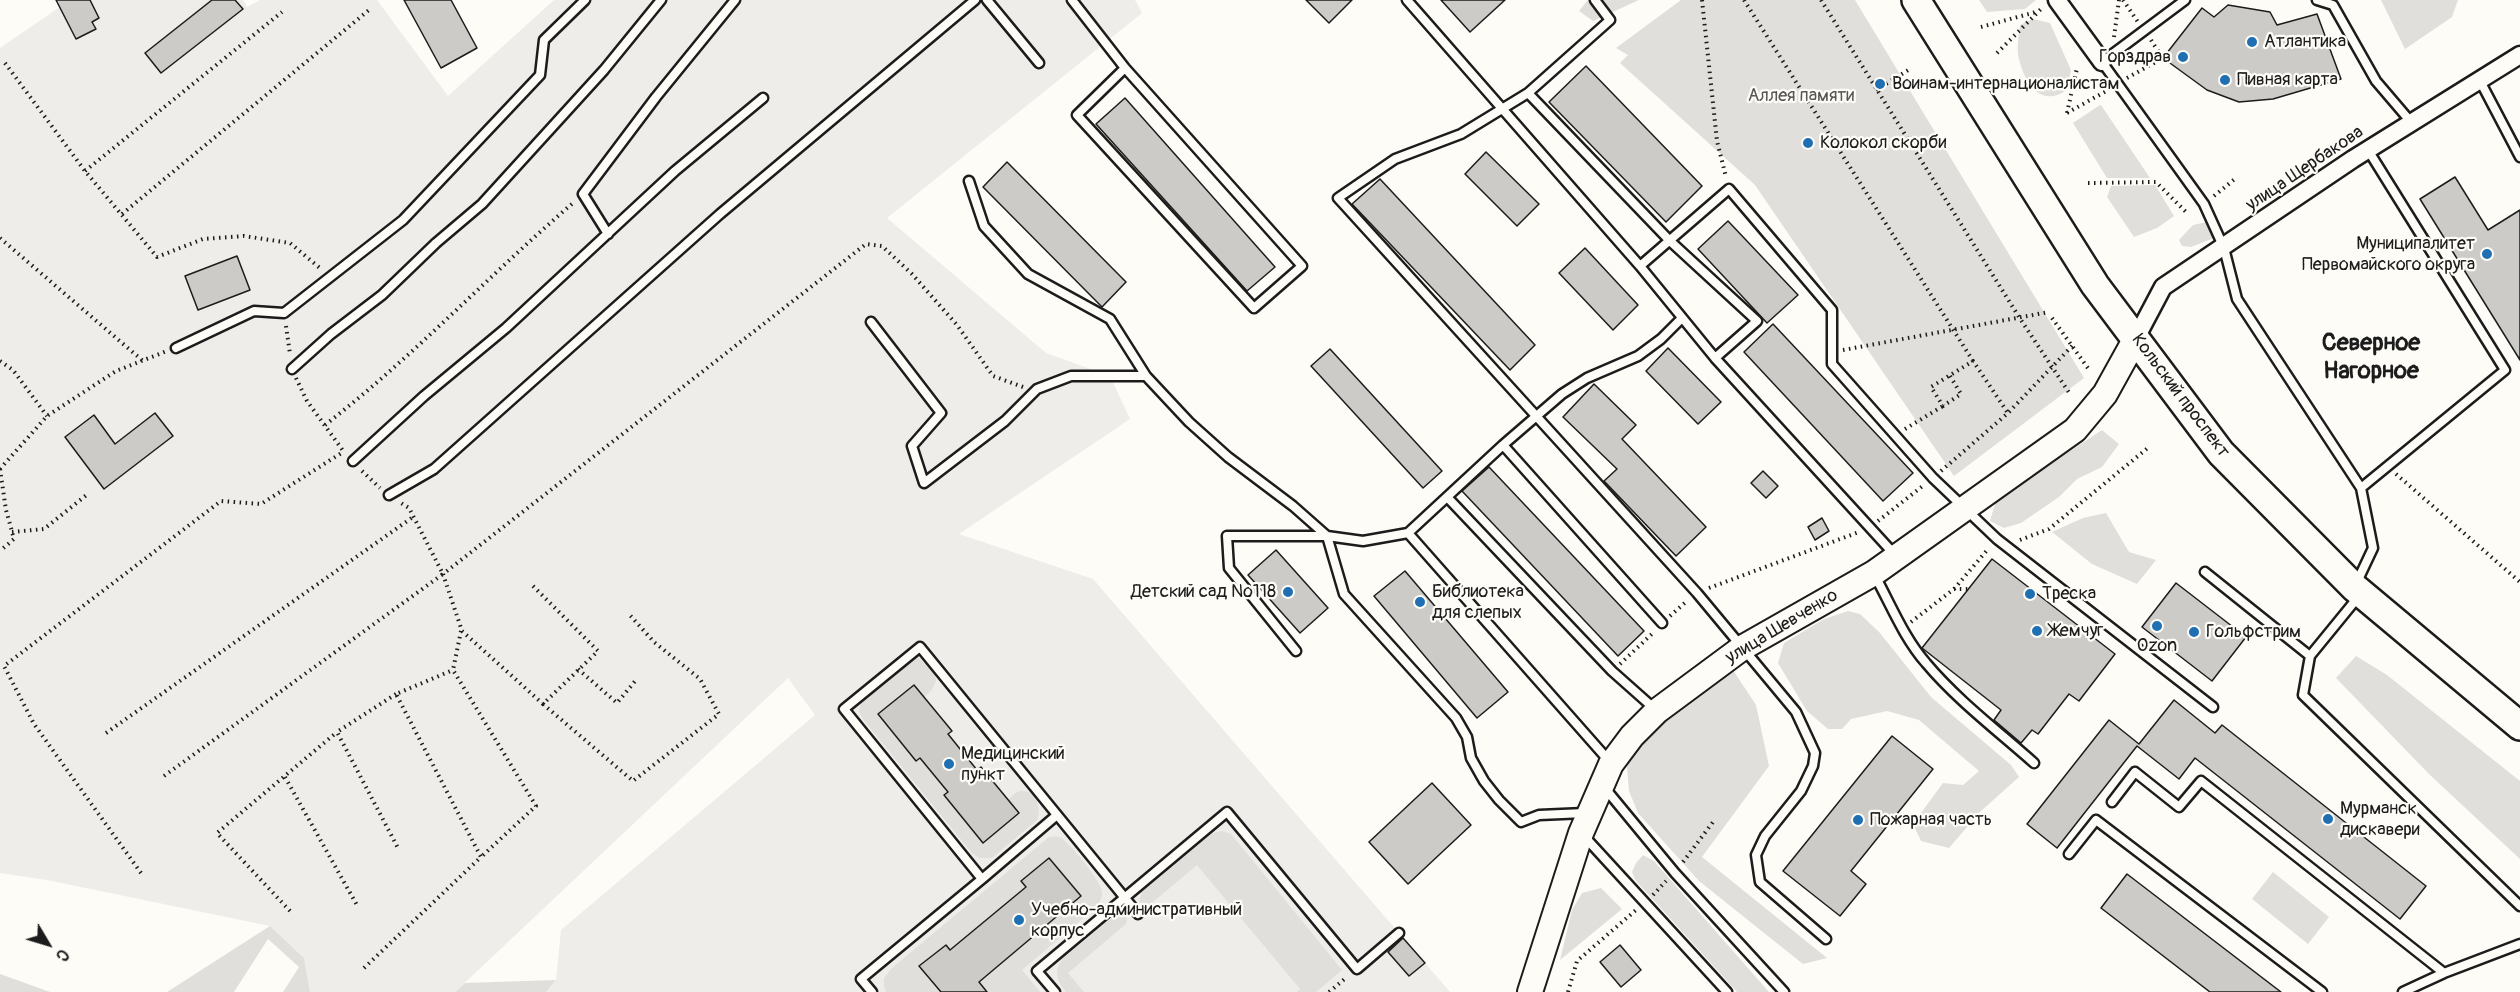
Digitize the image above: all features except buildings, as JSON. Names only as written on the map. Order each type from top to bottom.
[{"type":"main road","name":"Кольский проспект","points":[[1916,0],[2090,276],[2221,453],[2358,590],[2520,726]]},
{"type":"main road","name":"улица Шевченко","points":[[1530,992],[1585,823],[1606,775],[1632,736],[1657,711],[1742,648],[1898,558],[2075,430],[2105,393],[2136,338]]},
{"type":"street","points":[[2057,0],[2102,62]]},
{"type":"street","name":"улица Щербакова","points":[[2136,338],[2163,286],[2224,248],[2411,122],[2520,55]]},
{"type":"lane","points":[[176,348],[254,311],[284,313],[403,220],[540,75],[544,40],[585,0]]},
{"type":"lane","points":[[292,369],[330,334],[382,295],[435,243],[482,204],[604,70],[661,0]]},
{"type":"lane","points":[[608,234],[583,194],[656,97],[735,0]]},
{"type":"lane","points":[[390,495],[434,469],[720,214],[975,0]]},
{"type":"lane","points":[[987,0],[1039,63]]},
{"type":"lane","points":[[1072,0],[1125,68],[1302,266],[1254,308],[1077,115],[1125,68]]},
{"type":"lane","points":[[1407,0],[1640,266],[1715,358],[1898,558]]},
{"type":"lane","points":[[1595,0],[1610,20],[1528,93],[1461,134],[1395,159],[1338,198],[1697,593],[1796,712],[1815,753],[1813,766],[1801,791],[1765,836],[1756,855],[1760,882],[1826,939]]},
{"type":"lane","points":[[2185,0],[2102,62],[2204,204],[2224,248],[2238,299],[2361,488],[2373,548],[2358,590],[2310,656],[2303,695],[2520,906]]},
{"type":"lane","points":[[2317,0],[2333,3],[2376,81],[2411,122]]},
{"type":"lane","points":[[2479,79],[2520,157]]},
{"type":"lane","points":[[1528,93],[1670,241],[1757,321],[1715,358]]},
{"type":"lane","points":[[352,461],[424,396],[506,328],[675,171],[763,98]]},
{"type":"lane","points":[[2361,488],[2505,370],[2368,150]]},
{"type":"lane","points":[[969,181],[984,226],[1028,274],[1110,319],[1146,376],[1189,422],[1228,457],[1293,506],[1327,536],[1344,594],[1456,718],[1467,737],[1471,758],[1484,781],[1499,800],[1521,822],[1539,815],[1585,823],[1727,992]]},
{"type":"lane","points":[[1640,266],[1729,189],[1833,310],[1832,364],[1933,478],[2006,546],[2212,707]]},
{"type":"lane","points":[[1296,651],[1229,568],[1227,537],[1327,536],[1363,541],[1408,533],[1562,394],[1587,378],[1638,356],[1661,339],[1682,318]]},
{"type":"lane","points":[[871,322],[941,413],[912,446],[924,483],[1005,421],[1035,391],[1071,376],[1146,376]]},
{"type":"lane","points":[[1503,445],[1662,623]]},
{"type":"lane","points":[[1448,498],[1612,671],[1657,711]]},
{"type":"lane","points":[[1408,533],[1606,775],[1675,873],[1784,992]]},
{"type":"lane","points":[[2205,572],[2310,656]]},
{"type":"lane","points":[[1874,573],[1903,628],[1926,664],[2034,763]]},
{"type":"lane","points":[[982,879],[844,709],[920,647],[1138,914]]},
{"type":"lane","points":[[2112,802],[2135,772],[2179,807],[2201,781],[2444,973]]},
{"type":"lane","points":[[1055,992],[1037,970],[1227,812],[1357,969],[1399,933]]},
{"type":"lane","points":[[872,992],[861,979],[1057,816]]},
{"type":"lane","points":[[2069,854],[2096,820],[2322,992]]},
{"type":"lane","points":[[2403,992],[2444,973],[2520,944]]},
{"type":"path","points":[[1702,0],[1717,141],[1729,189]]},
{"type":"path","points":[[1744,0],[2008,413]]},
{"type":"path","points":[[1821,0],[2019,317],[2070,394]]},
{"type":"path","points":[[1997,53],[2050,0]]},
{"type":"path","points":[[2114,38],[2119,0]]},
{"type":"path","points":[[122,214],[369,10]]},
{"type":"path","points":[[85,171],[282,12]]},
{"type":"path","points":[[1981,27],[2037,12]]},
{"type":"path","points":[[5,63],[85,171],[158,257],[203,239],[244,236],[290,243],[331,277]]},
{"type":"path","points":[[2067,113],[2077,68]]},
{"type":"path","points":[[1876,90],[1910,69]]},
{"type":"path","points":[[2204,204],[2236,178]]},
{"type":"path","points":[[2088,183],[2156,182],[2188,214]]},
{"type":"path","points":[[325,425],[364,395],[415,350],[516,251],[583,194]]},
{"type":"path","points":[[0,238],[143,361]]},
{"type":"path","points":[[164,776],[443,574],[866,244],[882,246],[912,274],[957,326],[993,376],[1035,391]]},
{"type":"path","points":[[1832,352],[1952,328],[2049,312]]},
{"type":"path","points":[[284,313],[292,369],[307,400],[352,461],[373,483],[408,508],[443,574],[462,631],[633,781],[719,714],[700,678],[654,642],[628,613]]},
{"type":"path","points":[[2052,318],[2090,371]]},
{"type":"path","points":[[0,551],[14,539],[0,469],[47,416],[116,371],[176,348]]},
{"type":"path","points":[[0,361],[13,370],[47,416]]},
{"type":"path","points":[[1943,406],[1931,387],[1973,361]]},
{"type":"path","points":[[1895,435],[1961,394],[1950,376]]},
{"type":"path","points":[[2006,546],[2049,529],[2149,447]]},
{"type":"path","points":[[141,873],[34,724],[2,667],[221,501],[261,504],[344,451]]},
{"type":"path","points":[[2388,466],[2520,582]]},
{"type":"path","points":[[12,532],[44,529],[89,493]]},
{"type":"path","points":[[106,733],[413,517]]},
{"type":"path","points":[[1903,628],[1954,589],[1978,560]]},
{"type":"path","points":[[533,586],[598,651],[543,704]]},
{"type":"path","points":[[1954,589],[1968,589]]},
{"type":"path","points":[[364,968],[536,806],[453,670],[462,631]]},
{"type":"path","points":[[578,669],[617,703],[636,680]]},
{"type":"path","points":[[290,911],[218,833],[337,732],[396,694],[453,670]]},
{"type":"path","points":[[396,694],[481,857]]},
{"type":"path","points":[[337,732],[398,848]]},
{"type":"path","points":[[285,777],[358,907]]},
{"type":"path","points":[[1329,992],[1357,969]]},
{"type":"shaded area","points":[[70,0],[243,0],[247,7],[260,0],[377,0],[448,96],[554,0],[1135,0],[1142,13],[887,218],[1046,353],[1110,376],[1130,419],[959,534],[1093,579],[1450,992],[546,992],[556,980],[561,930],[815,715],[788,678],[455,992],[310,992],[304,958],[270,926],[47,880],[0,873],[0,48]]},
{"type":"green space","points":[[1588,0],[1639,0],[1593,21],[1579,11]]},
{"type":"green space","name":"Аллея памяти","points":[[1681,0],[1855,0],[2084,378],[1954,476],[1755,185],[1620,63],[1628,55],[1616,48]]},
{"type":"green space","points":[[1979,0],[2036,0],[2025,9],[1987,12]]},
{"type":"green space","points":[[2381,0],[2458,0],[2452,17],[2405,49]]},
{"type":"green space","points":[[2033,19],[2050,23],[2071,70],[2067,90],[2058,95],[2042,95],[2036,91],[2025,77],[2019,59],[2020,25]]},
{"type":"green space","points":[[2100,105],[2150,178],[2107,178],[2073,123]]},
{"type":"green space","points":[[2155,185],[2174,216],[2157,228],[2134,237],[2107,197],[2111,186]]},
{"type":"green space","points":[[2207,222],[2214,238],[2191,247],[2182,246],[2179,240],[2193,225]]},
{"type":"green space","points":[[2102,430],[2119,444],[2102,467],[2077,479],[2059,497],[2021,523],[2004,528],[1990,521],[1996,500]]},
{"type":"green space","points":[[2106,513],[2129,552],[2156,560],[2137,584],[2092,564],[2052,532],[2083,518]]},
{"type":"green space","points":[[1848,611],[1860,614],[1880,633],[1931,697],[2011,765],[2019,777],[1981,811],[1949,848],[1921,841],[1913,824],[1943,783],[1963,785],[1979,771],[1919,720],[1887,711],[1851,719],[1842,729],[1828,729],[1807,711],[1778,663],[1784,643],[1824,619]]},
{"type":"green space","points":[[2356,656],[2387,675],[2520,781],[2520,859],[2430,775],[2336,678]]},
{"type":"green space","points":[[918,657],[935,674],[936,681],[931,691],[924,697],[913,685],[878,714],[916,761],[920,758],[948,792],[983,842],[1018,814],[1008,800],[1015,793],[1026,791],[1030,793],[1038,806],[1037,820],[992,858],[979,858],[971,852],[862,718],[859,711],[862,698],[913,658]]},
{"type":"green space","points":[[1731,667],[1756,705],[1769,766],[1702,857],[1827,958],[1803,964],[1699,881],[1638,813],[1629,791],[1627,767],[1635,744]]},
{"type":"green space","points":[[1222,831],[1231,834],[1342,970],[1316,992],[1297,992],[1300,989],[1197,865],[1147,907],[1139,902],[1142,892],[1213,833]]},
{"type":"green space","points":[[1049,837],[1059,837],[1070,846],[1097,880],[1102,896],[1094,909],[1022,970],[1040,992],[987,992],[979,982],[1081,897],[1049,858],[1022,881],[1026,887],[950,950],[945,945],[920,966],[941,992],[886,992],[884,978],[892,968]]},
{"type":"green space","points":[[1643,855],[1654,861],[1769,992],[1737,992],[1636,881],[1632,872]]},
{"type":"green space","points":[[2273,872],[2329,917],[2308,944],[2252,899]]},
{"type":"green space","points":[[1601,888],[1622,909],[1560,960],[1572,910],[1582,893]]},
{"type":"green space","points":[[1119,912],[1126,914],[1126,924],[1068,973],[1084,992],[1066,992],[1057,977],[1061,960]]},
{"type":"green space","points":[[270,926],[304,958],[310,992],[283,992],[299,967],[268,939],[234,992],[167,992]]},
{"type":"green space","points":[[0,974],[50,992],[0,992]]},
{"type":"green space","points":[[556,980],[546,992],[455,992],[465,983]]},
{"type":"place","name":"Атлантика","points":[[2252,42]]},
{"type":"place","name":"Горздрав","points":[[2183,57]]},
{"type":"place","name":"Пивная карта","points":[[2225,80]]},
{"type":"place","name":"Воинам-интернационалистам","points":[[1880,84]]},
{"type":"place","name":"Колокол скорби","points":[[1808,143]]},
{"type":"place","name":"Муниципалитет Первомайского округа","points":[[2487,254]]},
{"type":"place","name":"Детский сад №118","points":[[1288,592]]},
{"type":"place","name":"Треска","points":[[2030,594]]},
{"type":"place","name":"Библиотека для слепых","points":[[1420,602]]},
{"type":"place","name":"Ozon","points":[[2157,626]]},
{"type":"place","name":"Жемчуг","points":[[2037,631]]},
{"type":"place","name":"Гольфстрим","points":[[2194,632]]},
{"type":"place","name":"Медицинский пункт","points":[[949,764]]},
{"type":"place","name":"Мурманск дискавери","points":[[2328,819]]},
{"type":"place","name":"Пожарная часть","points":[[1858,820]]},
{"type":"place","name":"Учебно-административный корпус","points":[[1019,920]]},
{"type":"district","name":"Северное Нагорное","points":[[2371,358]]}]
